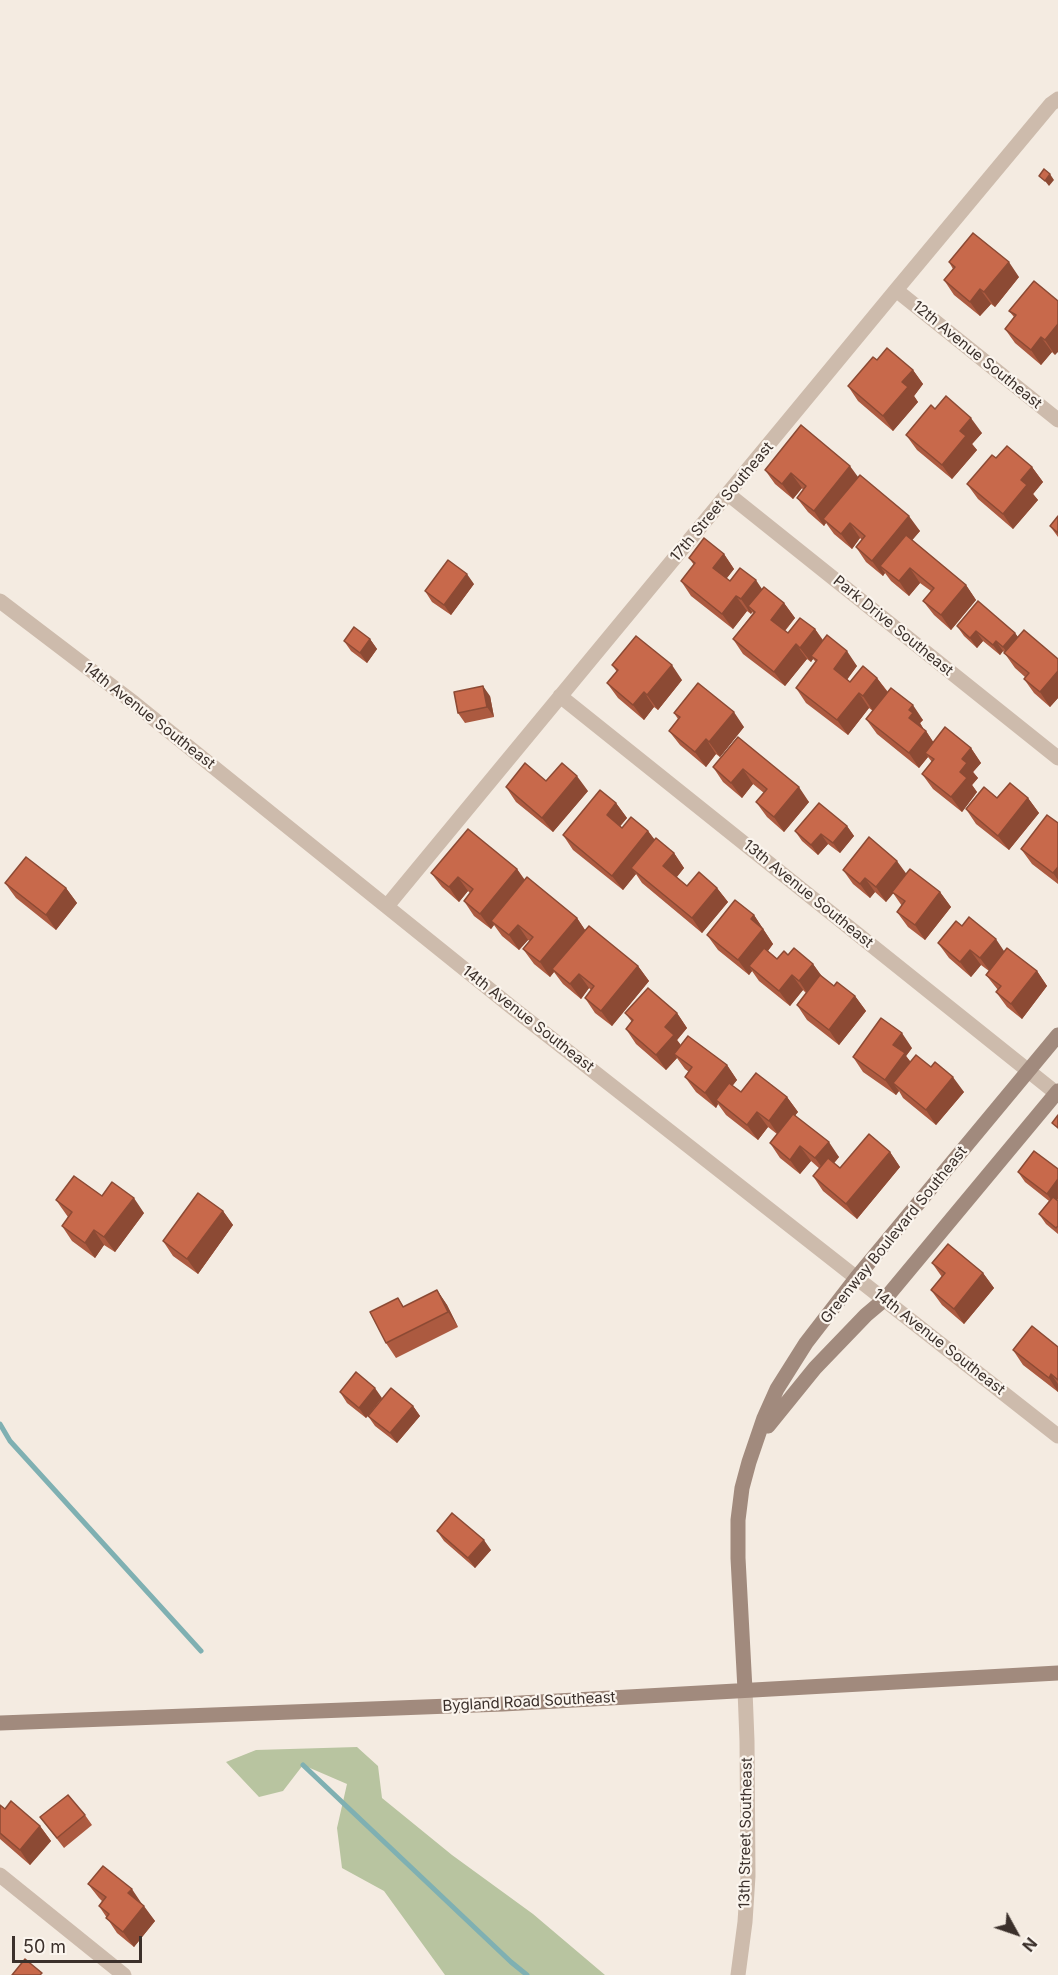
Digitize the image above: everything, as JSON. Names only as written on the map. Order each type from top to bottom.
[{"type":"street","name":"17th Street Southeast","points":[[387,906],[896,290],[1051,104],[1058,99]]},
{"type":"street","name":"12th Avenue Southeast","points":[[896,290],[1058,420]]},
{"type":"street","name":"Park Drive Southeast","points":[[728,494],[1058,758]]},
{"type":"street","name":"14th Avenue Southeast","points":[[0,601],[134,703],[514,1009],[1058,1436]]},
{"type":"street","name":"13th Avenue Southeast","points":[[560,696],[1057,1092]]},
{"type":"street","name":"Greenway Boulevard Southeast","points":[[745,1690],[738,1520],[742,1488],[753,1448],[777,1389],[806,1343],[857,1277],[1058,1035]]},
{"type":"street","name":"Greenway Boulevard Southeast","points":[[753,1448],[772,1419],[815,1368],[866,1315],[885,1299],[1057,1092]]},
{"type":"street","name":"Bygland Road Southeast","points":[[0,1723],[491,1704],[1058,1673]]},
{"type":"street","name":"13th Street Southeast","points":[[738,1975],[748,1876],[745,1690]]},
{"type":"street","points":[[0,1875],[124,1975]]},
{"type":"green space","points":[[357,1747],[378,1766],[382,1798],[452,1855],[533,1914],[605,1975],[445,1975],[384,1891],[342,1868],[337,1828],[347,1784],[303,1765],[283,1791],[259,1797],[226,1762],[256,1750]]},
{"type":"building","points":[[1044,169],[1050,174],[1045,181],[1039,176]]},
{"type":"building","points":[[973,233],[1009,262],[984,292],[980,289],[970,302],[944,280],[955,267],[949,262]]},
{"type":"building","points":[[1034,281],[1058,301],[1058,324],[1045,340],[1041,337],[1031,350],[1005,329],[1016,315],[1009,311]]},
{"type":"building","points":[[887,348],[913,370],[902,382],[908,387],[883,416],[848,386],[873,357],[877,360]]},
{"type":"building","points":[[946,396],[971,418],[960,431],[966,436],[942,465],[906,435],[931,405],[935,409]]},
{"type":"building","points":[[801,425],[850,466],[814,511],[797,498],[806,486],[791,473],[782,484],[765,470]]},
{"type":"building","points":[[1007,446],[1032,467],[1021,480],[1027,485],[1003,514],[967,484],[992,455],[996,458]]},
{"type":"building","points":[[860,475],[909,516],[872,561],[856,547],[865,536],[850,523],[841,534],[823,519]]},
{"type":"building","points":[[1058,516],[1058,533],[1050,526]]},
{"type":"building","points":[[906,535],[966,585],[941,615],[923,601],[934,588],[910,568],[899,581],[880,566]]},
{"type":"building","points":[[704,538],[724,554],[713,568],[730,581],[740,568],[756,580],[741,599],[736,596],[722,614],[681,581],[695,563],[689,558]]},
{"type":"building","points":[[448,560],[467,574],[444,605],[425,591]]},
{"type":"building","points":[[764,587],[784,603],[771,620],[788,633],[800,618],[815,629],[800,648],[796,644],[774,672],[733,639],[755,612],[748,606]]},
{"type":"building","points":[[978,601],[1015,633],[1003,647],[996,641],[993,645],[976,631],[970,638],[957,626]]},
{"type":"building","points":[[354,627],[370,639],[360,653],[344,641]]},
{"type":"building","points":[[1024,630],[1058,659],[1058,671],[1040,692],[1024,679],[1029,673],[1004,653]]},
{"type":"building","points":[[827,635],[847,651],[834,669],[850,682],[863,666],[877,678],[863,696],[859,693],[837,720],[796,688],[817,660],[811,656]]},
{"type":"building","points":[[636,636],[672,665],[647,695],[644,692],[633,705],[607,683],[618,670],[612,665]]},
{"type":"building","points":[[698,683],[734,712],[709,742],[706,739],[695,752],[669,731],[680,717],[674,713]]},
{"type":"building","points":[[483,686],[487,707],[458,713],[454,692]]},
{"type":"building","points":[[891,688],[913,705],[909,710],[913,713],[909,718],[926,731],[909,753],[866,719]]},
{"type":"building","points":[[945,727],[971,748],[962,759],[967,763],[960,772],[967,778],[951,797],[922,774],[934,759],[925,753]]},
{"type":"building","points":[[738,737],[799,787],[774,817],[756,802],[767,789],[743,769],[731,783],[713,767]]},
{"type":"building","points":[[525,763],[546,781],[562,763],[577,776],[542,818],[506,787]]},
{"type":"building","points":[[1010,783],[1028,798],[998,836],[966,809],[984,787],[997,798]]},
{"type":"building","points":[[600,790],[616,803],[607,815],[622,828],[631,817],[648,831],[612,876],[563,835]]},
{"type":"building","points":[[819,803],[847,826],[833,843],[821,834],[811,845],[795,831]]},
{"type":"building","points":[[1047,815],[1058,823],[1058,867],[1053,873],[1021,849]]},
{"type":"building","points":[[468,829],[517,869],[480,914],[464,901],[473,889],[458,877],[449,887],[431,873]]},
{"type":"building","points":[[869,837],[897,861],[876,887],[865,878],[860,884],[843,870]]},
{"type":"building","points":[[656,838],[674,853],[663,866],[687,886],[699,872],[717,888],[692,918],[631,868]]},
{"type":"building","points":[[26,857],[66,888],[46,915],[5,883]]},
{"type":"building","points":[[910,869],[940,892],[915,925],[897,912],[905,901],[892,892]]},
{"type":"building","points":[[527,877],[577,918],[540,962],[523,949],[533,937],[518,925],[509,935],[491,921]]},
{"type":"building","points":[[735,900],[754,915],[751,919],[763,929],[738,960],[707,935]]},
{"type":"building","points":[[969,917],[996,939],[980,958],[970,950],[960,962],[938,943],[956,921],[962,926]]},
{"type":"building","points":[[589,926],[638,966],[601,1011],[585,998],[594,986],[579,974],[570,984],[552,969]]},
{"type":"building","points":[[764,948],[777,959],[784,951],[788,955],[794,948],[813,964],[799,981],[792,975],[779,991],[749,966]]},
{"type":"building","points":[[1007,948],[1037,971],[1011,1004],[996,992],[1001,986],[986,975]]},
{"type":"building","points":[[820,975],[834,986],[837,982],[855,996],[829,1030],[797,1005]]},
{"type":"building","points":[[648,988],[677,1013],[665,1027],[674,1035],[656,1055],[626,1029],[633,1020],[625,1013]]},
{"type":"building","points":[[881,1018],[902,1033],[893,1045],[905,1053],[885,1080],[853,1057]]},
{"type":"building","points":[[688,1036],[727,1065],[705,1093],[685,1077],[692,1067],[674,1054]]},
{"type":"building","points":[[916,1055],[931,1067],[935,1062],[953,1077],[926,1110],[893,1083]]},
{"type":"building","points":[[756,1073],[787,1097],[769,1121],[757,1112],[747,1125],[716,1100],[729,1083],[741,1092]]},
{"type":"building","points":[[793,1114],[829,1142],[815,1158],[800,1146],[790,1160],[770,1143]]},
{"type":"building","points":[[1058,1115],[1058,1128],[1052,1123]]},
{"type":"building","points":[[869,1134],[890,1152],[846,1204],[813,1176],[828,1158],[840,1168]]},
{"type":"building","points":[[1034,1151],[1058,1169],[1058,1179],[1047,1194],[1018,1172]]},
{"type":"building","points":[[74,1176],[102,1196],[112,1182],[134,1198],[104,1237],[94,1230],[85,1243],[62,1226],[72,1212],[56,1200]]},
{"type":"building","points":[[198,1193],[223,1211],[187,1259],[163,1241]]},
{"type":"building","points":[[1053,1197],[1058,1201],[1058,1226],[1056,1228],[1039,1214]]},
{"type":"building","points":[[948,1244],[983,1273],[954,1309],[931,1290],[945,1273],[932,1263]]},
{"type":"building","points":[[437,1290],[448,1312],[386,1343],[370,1312],[398,1298],[403,1307]]},
{"type":"building","points":[[1032,1326],[1058,1347],[1058,1380],[1051,1374],[1049,1378],[1013,1350]]},
{"type":"building","points":[[356,1372],[375,1388],[359,1408],[340,1392]]},
{"type":"building","points":[[391,1388],[413,1406],[390,1433],[368,1416]]},
{"type":"building","points":[[452,1513],[484,1540],[468,1558],[437,1531]]},
{"type":"building","points":[[68,1795],[85,1815],[57,1838],[40,1817]]},
{"type":"building","points":[[11,1801],[40,1826],[20,1850],[0,1833],[0,1805],[5,1809]]},
{"type":"building","points":[[103,1866],[132,1889],[128,1893],[144,1906],[123,1932],[106,1918],[109,1914],[99,1906],[106,1897],[88,1884]]},
{"type":"building","points":[[25,1959],[42,1973],[40,1975],[12,1975]]},
{"type":"waterway","points":[[0,1424],[10,1441],[201,1651]]},
{"type":"waterway","points":[[303,1765],[527,1975]]}]
